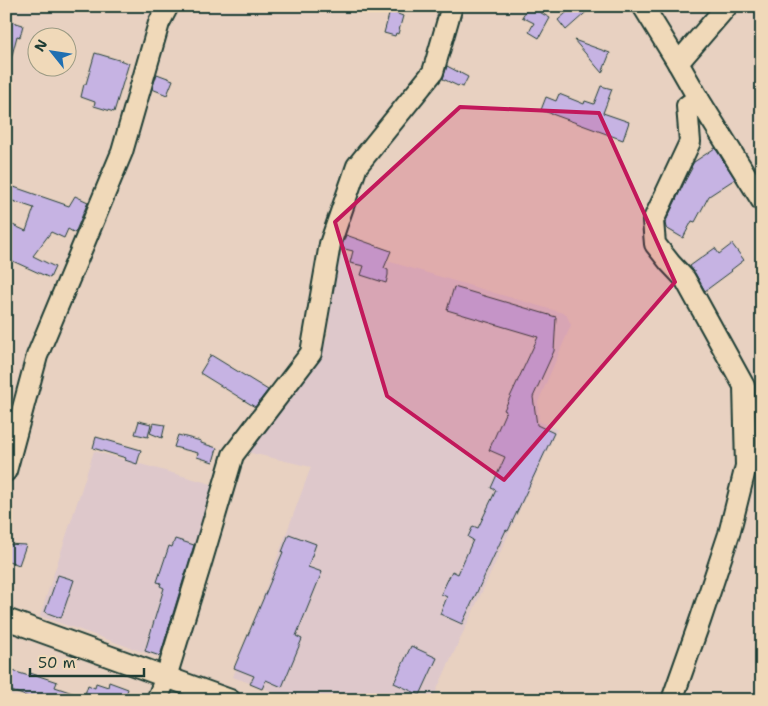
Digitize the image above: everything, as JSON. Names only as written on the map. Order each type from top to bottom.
[{"type":"street","points":[[6,471],[37,356],[122,152],[159,23],[168,6]]},
{"type":"street","points":[[157,700],[166,677],[233,455],[311,353],[330,244],[357,166],[433,72],[452,6]]},
{"type":"street","points":[[643,6],[762,201]]},
{"type":"street","points":[[678,63],[727,6]]},
{"type":"street","points":[[672,700],[729,534],[746,466],[744,386],[685,279],[655,244],[653,221],[690,142],[687,106],[698,98]]},
{"type":"street","points":[[6,619],[230,700]]},
{"type":"highlighted area","points":[[460,107],[599,113],[675,282],[504,480],[387,396],[335,222]]},
{"type":"shaded area","points":[[360,253],[566,314],[571,325],[538,402],[539,421],[557,429],[432,700],[296,700],[233,677],[311,467],[247,452],[319,358],[328,335],[335,255]]},
{"type":"shaded area","points":[[94,451],[215,485],[163,659],[40,616]]},
{"type":"building","points":[[529,6],[550,18],[539,38],[529,32],[534,23],[522,17]]},
{"type":"building","points":[[574,6],[593,6],[566,30],[558,20]]},
{"type":"building","points":[[390,11],[403,16],[398,34],[396,33],[395,36],[384,33]]},
{"type":"building","points":[[6,20],[23,25],[20,37],[17,36],[10,63],[6,62]]},
{"type":"building","points":[[574,40],[610,53],[602,73]]},
{"type":"building","points":[[95,53],[129,63],[114,112],[94,106],[95,102],[81,97]]},
{"type":"building","points":[[447,66],[468,77],[463,87],[443,79]]},
{"type":"building","points":[[157,74],[173,80],[167,95],[152,89]]},
{"type":"building","points":[[601,86],[612,89],[603,113],[629,122],[623,140],[541,110],[546,97],[556,101],[559,94],[584,104],[585,101],[594,104]]},
{"type":"building","points":[[715,148],[735,179],[709,196],[695,222],[692,221],[683,238],[666,228],[665,223],[694,162]]},
{"type":"building","points":[[11,186],[69,206],[75,196],[88,202],[75,233],[68,229],[64,238],[51,232],[33,256],[55,267],[50,278],[6,258],[6,222],[26,231],[34,208],[7,199]]},
{"type":"building","points":[[346,235],[391,251],[384,268],[388,270],[386,283],[361,275],[364,266],[350,263],[353,251],[341,248]]},
{"type":"building","points":[[732,244],[744,260],[705,291],[690,266],[715,248],[719,254]]},
{"type":"building","points":[[454,287],[556,317],[554,351],[533,397],[537,425],[554,433],[462,624],[440,614],[447,597],[441,594],[452,571],[458,574],[473,540],[468,537],[473,526],[478,528],[496,490],[491,488],[505,457],[489,450],[506,411],[504,410],[538,337],[447,310]]},
{"type":"building","points":[[211,355],[268,390],[255,407],[200,373]]},
{"type":"building","points":[[139,421],[151,424],[148,437],[135,434]]},
{"type":"building","points":[[153,423],[165,425],[162,438],[150,433]]},
{"type":"building","points":[[178,435],[201,441],[201,443],[217,448],[213,462],[197,457],[198,453],[174,447]]},
{"type":"building","points":[[96,437],[141,450],[137,464],[125,460],[126,458],[93,448]]},
{"type":"building","points":[[289,534],[316,544],[308,567],[322,572],[296,636],[302,639],[282,687],[266,680],[262,689],[250,684],[254,676],[234,668]]},
{"type":"building","points":[[175,539],[194,545],[160,656],[145,651],[164,588],[160,586],[161,583],[157,582],[169,546],[172,547]]},
{"type":"building","points":[[6,544],[26,545],[19,565],[6,560]]},
{"type":"building","points":[[58,575],[74,580],[61,618],[45,612]]},
{"type":"building","points":[[411,646],[437,658],[420,695],[394,683]]},
{"type":"building","points":[[6,669],[29,676],[30,673],[57,682],[55,687],[84,697],[88,685],[95,688],[96,683],[108,687],[109,682],[128,689],[124,700],[37,700],[6,689]]}]
